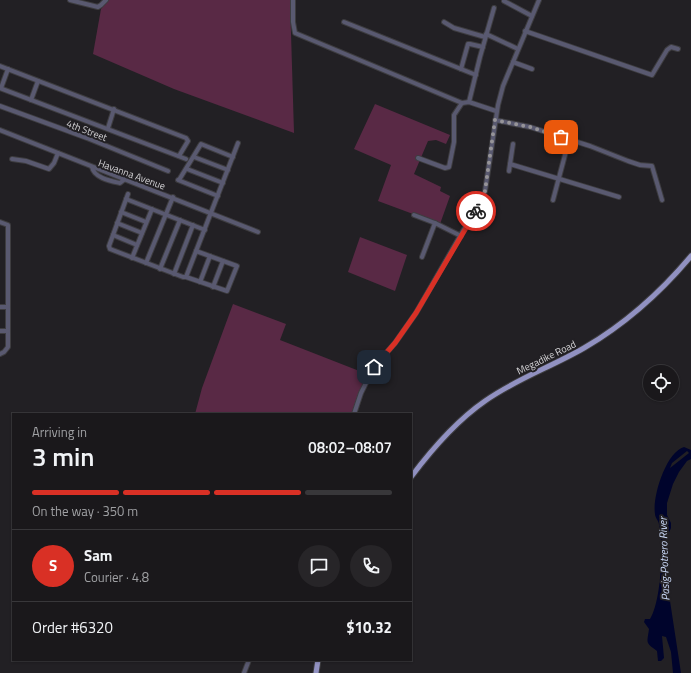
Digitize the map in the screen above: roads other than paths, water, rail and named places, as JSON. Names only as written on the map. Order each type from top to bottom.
[{"type":"main road","name":"Megadike Road","points":[[412,476],[439,443],[477,407],[505,387],[584,348],[616,328],[662,289],[691,256]]},
{"type":"main road","points":[[316,673],[318,661]]},
{"type":"street","points":[[70,0],[98,7],[106,0]]},
{"type":"street","points":[[293,0],[293,22],[295,33],[462,103],[470,102],[496,111]]},
{"type":"street","points":[[354,413],[361,393],[374,367],[395,343],[416,313],[479,205],[485,191],[496,111],[503,86],[539,0]]},
{"type":"street","points":[[504,1],[532,16]]},
{"type":"street","points":[[470,102],[494,8]]},
{"type":"street","points":[[344,22],[476,74]]},
{"type":"street","points":[[444,22],[454,28],[486,35],[518,49]]},
{"type":"street","points":[[525,31],[652,76],[667,50],[671,48],[678,50]]},
{"type":"street","points":[[461,69],[468,45],[470,44],[483,47]]},
{"type":"street","points":[[513,62],[532,70]]},
{"type":"street","points":[[0,66],[186,138],[188,141],[179,156]]},
{"type":"street","points":[[8,69],[1,88],[186,159]]},
{"type":"street","points":[[31,100],[38,81]]},
{"type":"street","points":[[418,158],[445,168],[449,167],[454,142],[454,115],[462,103]]},
{"type":"street","name":"4th Street","points":[[0,106],[87,138],[168,171]]},
{"type":"street","points":[[108,128],[114,109]]},
{"type":"street","points":[[495,120],[530,127],[590,146],[640,165],[652,166],[662,200]]},
{"type":"street","name":"Havanna Avenue","points":[[0,130],[92,167],[173,197],[258,232]]},
{"type":"street","points":[[554,200],[569,140]]},
{"type":"street","points":[[218,196],[179,180],[201,144],[233,157]]},
{"type":"street","points":[[186,277],[238,144]]},
{"type":"street","points":[[509,171],[513,144]]},
{"type":"street","points":[[12,159],[26,161],[49,169],[54,163],[58,153]]},
{"type":"street","points":[[194,157],[228,170]]},
{"type":"street","points":[[510,164],[619,197]]},
{"type":"street","points":[[187,168],[223,183]]},
{"type":"street","points":[[128,194],[109,246],[110,249],[160,269],[226,292],[237,266],[196,251]]},
{"type":"street","points":[[146,263],[173,197]]},
{"type":"street","points":[[126,199],[205,230]]},
{"type":"street","points":[[132,258],[152,209]]},
{"type":"street","points":[[121,212],[146,222]]},
{"type":"street","points":[[414,215],[435,223],[461,236]]},
{"type":"street","points":[[160,269],[180,220]]},
{"type":"street","points":[[0,222],[8,225],[8,347],[0,354]]},
{"type":"street","points":[[117,223],[142,233]]},
{"type":"street","points":[[422,257],[435,223]]},
{"type":"street","points":[[174,274],[194,225]]},
{"type":"street","points":[[113,235],[138,245]]},
{"type":"street","points":[[200,282],[210,256]]},
{"type":"street","points":[[213,287],[222,261]]},
{"type":"street","points":[[0,307],[8,307]]},
{"type":"street","points":[[0,331],[8,332]]},
{"type":"street","points":[[244,673],[249,661]]},
{"type":"water","name":"Pasig-Potrero River","points":[[684,447],[691,450],[691,459],[687,461],[679,472],[673,484],[667,503],[667,515],[671,523],[671,528],[667,537],[666,590],[670,601],[681,673],[673,673],[671,652],[666,637],[662,636],[664,658],[661,661],[658,661],[657,651],[650,646],[648,642],[649,629],[644,622],[645,619],[650,619],[654,611],[659,587],[661,546],[659,524],[655,514],[656,497],[666,466],[671,457]],"holes":[[[687,451],[689,453],[670,468],[672,463]]]}]
